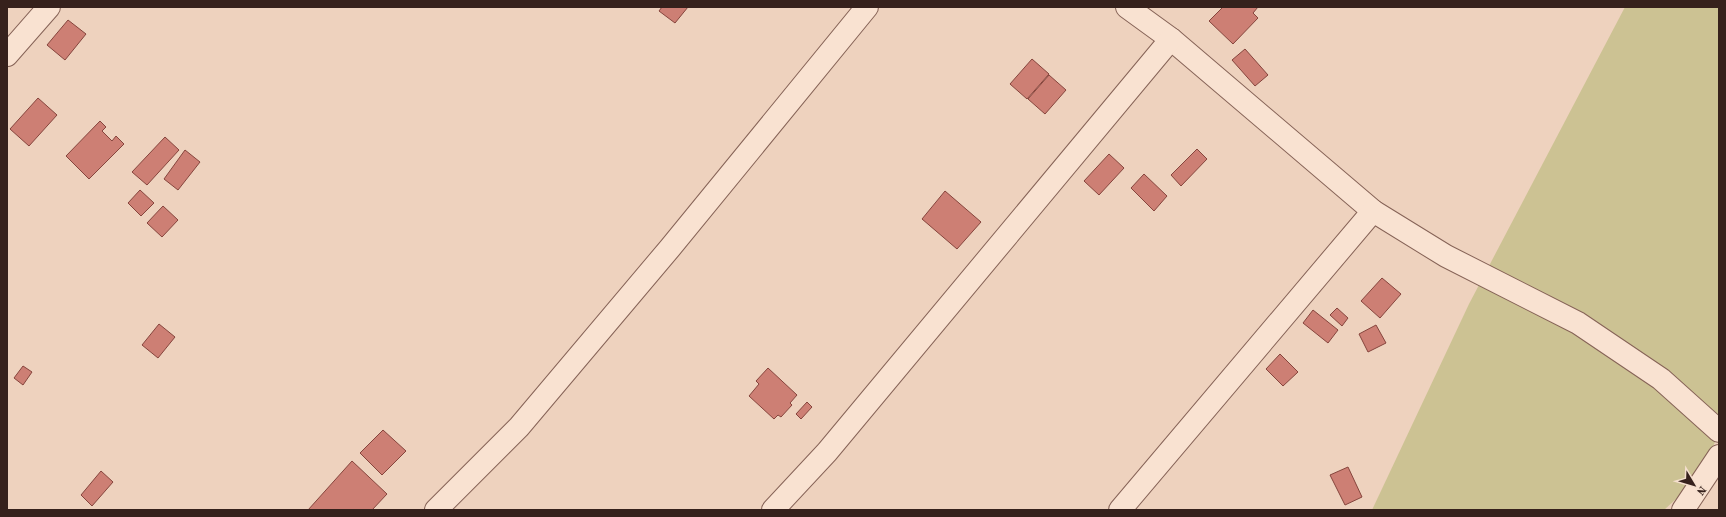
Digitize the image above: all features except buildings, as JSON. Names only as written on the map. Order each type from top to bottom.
[{"type":"street","points":[[7,55],[49,7]]},
{"type":"street","points":[[436,510],[519,427],[670,248],[868,7]]},
{"type":"street","points":[[1127,7],[1171,39],[1373,211],[1446,256],[1578,323],[1661,379],[1719,431]]},
{"type":"street","points":[[773,510],[827,452],[1171,39]]},
{"type":"street","points":[[1120,510],[1373,211]]},
{"type":"street","points":[[1683,510],[1719,456]]},
{"type":"shaded area","points":[[1625,7],[1719,7],[1719,433],[1699,478],[1664,510],[1372,510],[1469,304]]}]
